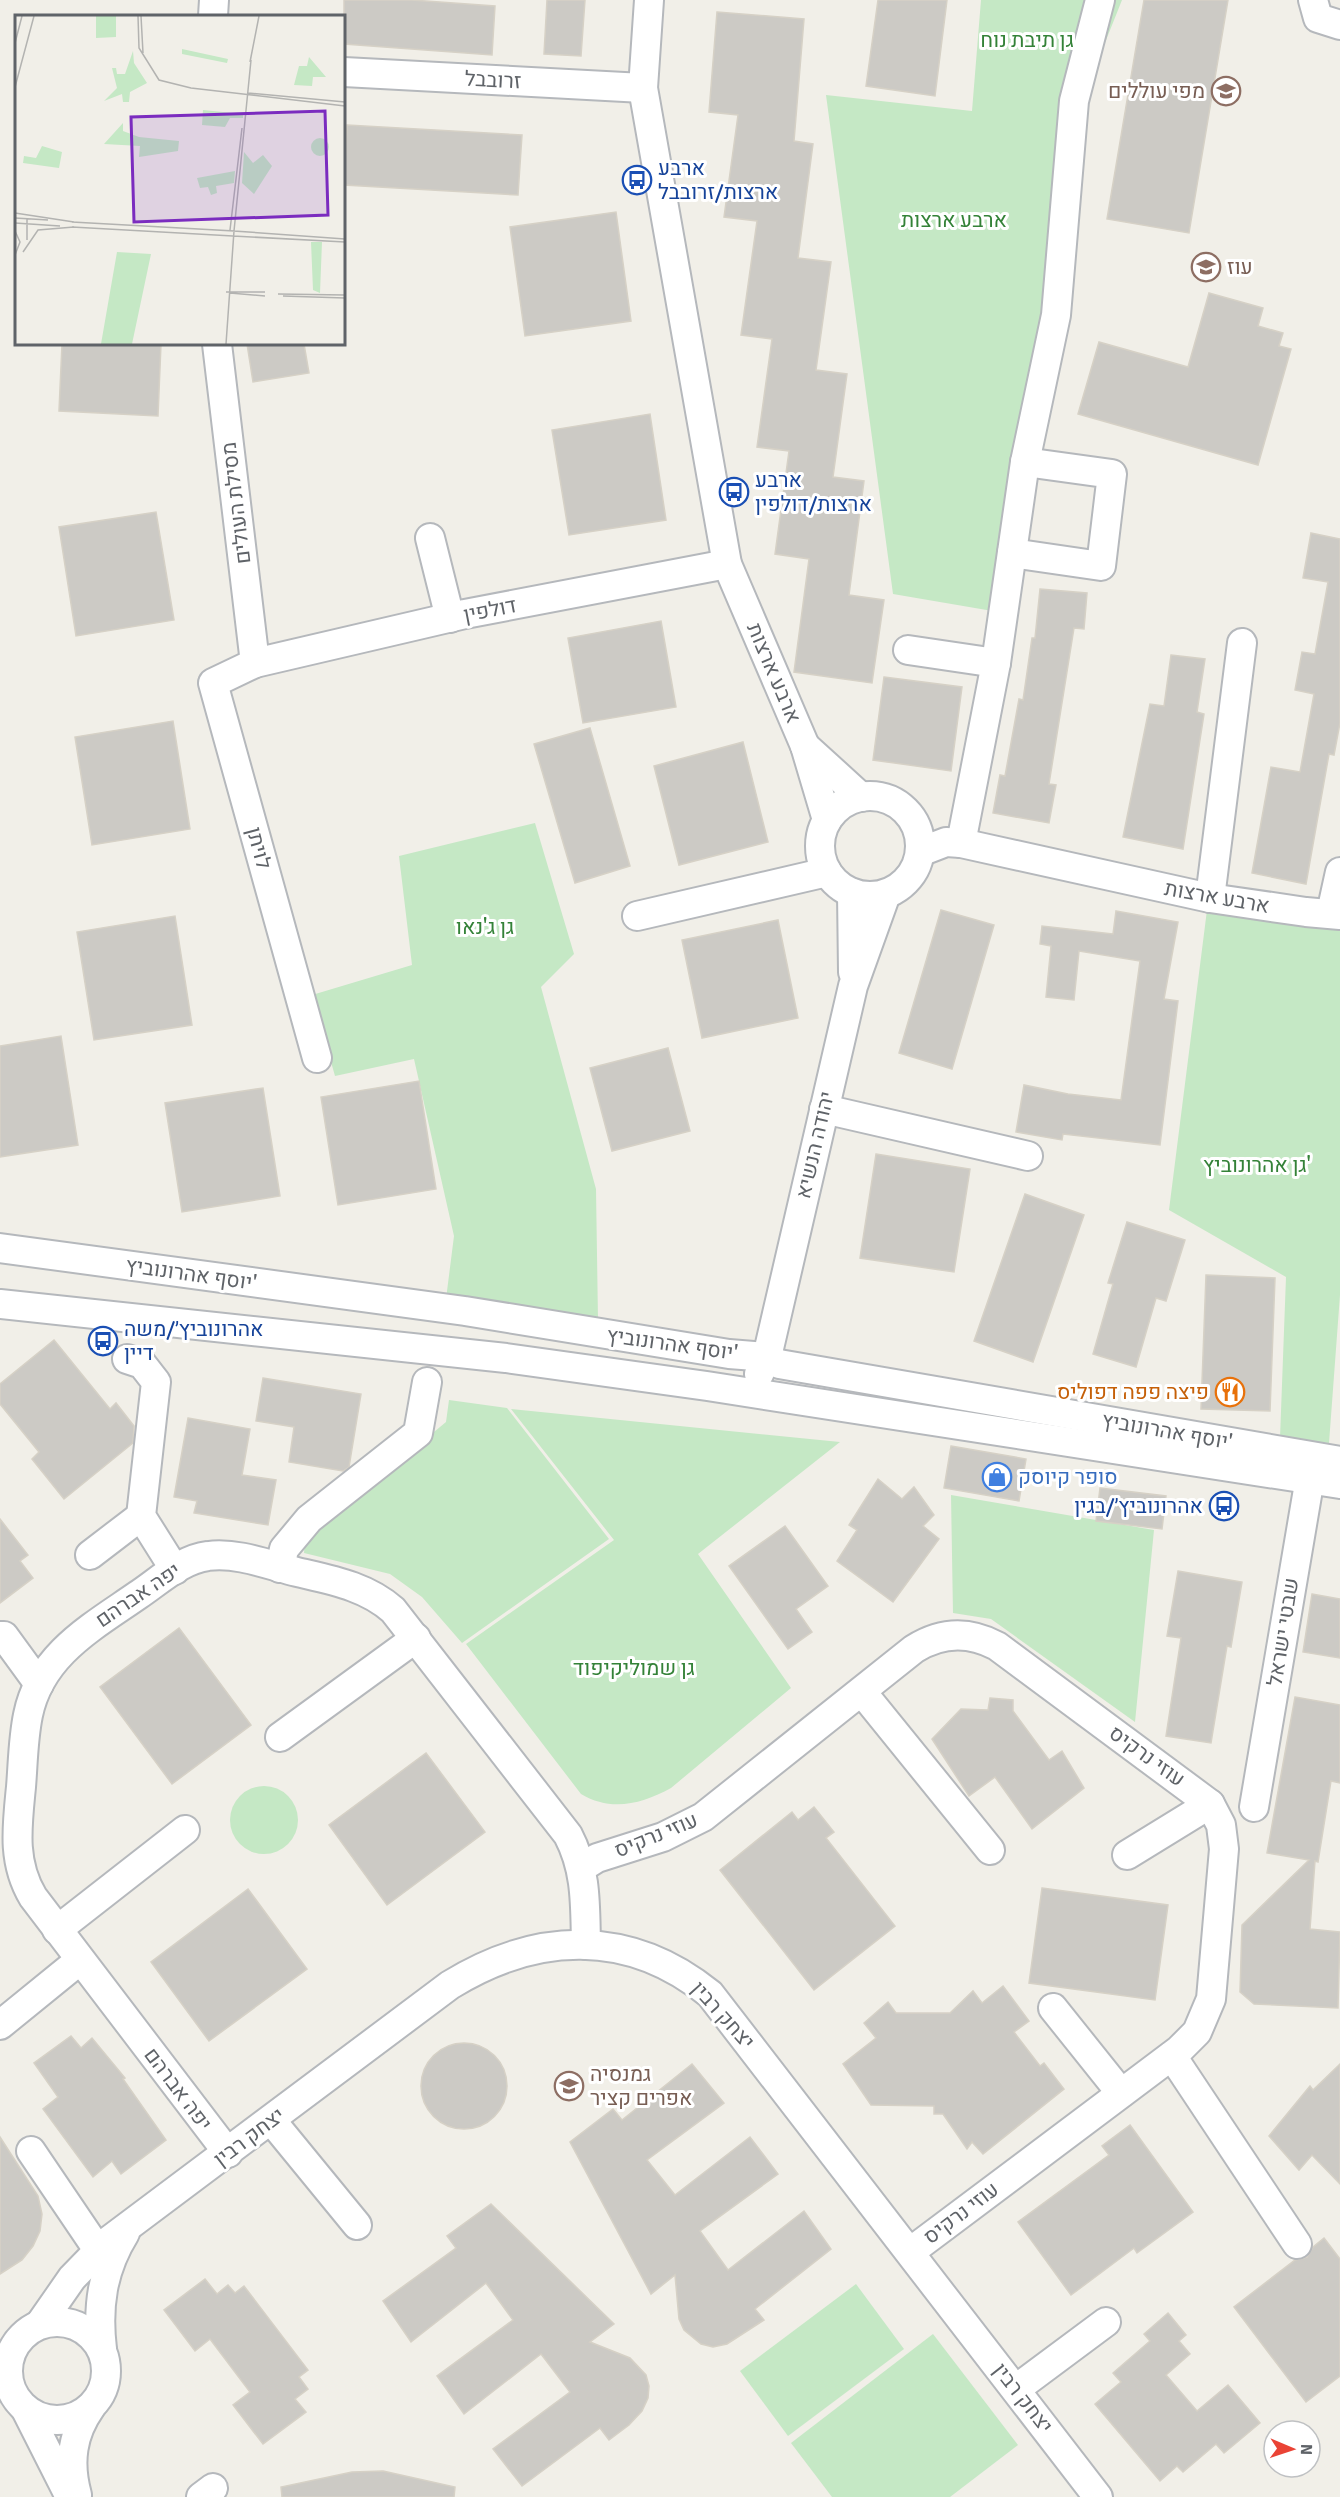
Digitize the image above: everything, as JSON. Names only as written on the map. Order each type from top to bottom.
[{"type":"street","points":[[213,15],[214,0]]},
{"type":"street","name":"ארבע ארצות","points":[[649,0],[643,88],[727,564],[805,746],[827,820]]},
{"type":"street","points":[[961,843],[996,663],[1025,462],[1056,315],[1074,101],[1100,0]]},
{"type":"street","points":[[1312,0],[1318,18],[1340,25]]},
{"type":"street","name":"זרובבל","points":[[345,72],[643,88]]},
{"type":"street","name":"מסילת העולים","points":[[217,345],[255,663]]},
{"type":"street","points":[[1012,553],[1101,566],[1112,474],[1025,462]]},
{"type":"street","points":[[430,538],[450,618]]},
{"type":"street","name":"דולפין","points":[[255,663],[450,618],[727,564]]},
{"type":"street","points":[[1210,898],[1242,643]]},
{"type":"street","points":[[908,650],[996,663]]},
{"type":"street","name":"לויתן","points":[[255,663],[213,683],[317,1058]]},
{"type":"street","name":"ארבע ארצות","points":[[805,746],[861,797]]},
{"type":"street","points":[[879,796],[899,806],[915,826],[920,852],[913,872],[902,885],[886,894],[869,896],[852,893],[837,884],[827,872],[820,854],[821,837],[827,820],[845,802],[861,797],[879,796]]},
{"type":"street","name":"ארבע ארצות","points":[[920,852],[946,842],[961,843],[1210,898],[1336,914]]},
{"type":"street","points":[[637,916],[827,872]]},
{"type":"street","points":[[1336,914],[1340,872]]},
{"type":"street","name":"יהודה הנשיא","points":[[852,893],[853,986]]},
{"type":"street","name":"יהודה הנשיא","points":[[744,1391],[759,1373],[767,1357],[853,986],[886,894]]},
{"type":"street","points":[[824,1109],[1028,1156]]},
{"type":"street","name":"יוסף אהרונוביץ'","points":[[0,1248],[465,1311],[729,1354],[767,1357],[779,1364],[1321,1465],[1340,1484]]},
{"type":"street","name":"יוסף אהרונוביץ'","points":[[0,1304],[506,1359],[1321,1465]]},
{"type":"street","name":"יהודה הנשיא","points":[[729,1354],[749,1339],[778,1305]]},
{"type":"street","points":[[127,1359],[142,1364],[156,1382],[141,1516],[175,1570]]},
{"type":"street","points":[[280,1568],[284,1549],[309,1519],[418,1433],[427,1382]]},
{"type":"street","name":"שבטי ישראל","points":[[1254,1807],[1321,1465]]},
{"type":"street","points":[[90,1556],[141,1516]]},
{"type":"street","name":"יפה אברהם","points":[[228,2153],[80,1960],[26,1885],[16,1844],[26,1726],[39,1684],[56,1658],[79,1636],[193,1559],[213,1555],[232,1556],[363,1590],[386,1604],[416,1638],[568,1835],[581,1868],[586,1901],[586,1945]]},
{"type":"street","name":"עוזי נרקיס","points":[[581,1868],[597,1858],[663,1838],[703,1817],[914,1649],[932,1639],[950,1635],[978,1638],[1005,1652],[1210,1804],[1221,1825],[1224,1849],[1211,1999],[1197,2032],[1172,2056],[910,2252]]},
{"type":"street","points":[[0,1636],[4,1636],[39,1684]]},
{"type":"street","points":[[280,1737],[416,1638]]},
{"type":"street","points":[[862,1692],[990,1850]]},
{"type":"street","points":[[1127,1855],[1210,1804]]},
{"type":"street","points":[[57,1929],[185,1830]]},
{"type":"street","name":"יצחק רבין","points":[[34,2327],[72,2278],[98,2250],[450,1984],[480,1967],[511,1954],[543,1947],[586,1945],[635,1952],[663,1962],[688,1976],[710,1994],[1096,2495]]},
{"type":"street","points":[[0,2025],[80,1960]]},
{"type":"street","points":[[1053,2008],[1121,2094]]},
{"type":"street","points":[[1172,2056],[1297,2244]]},
{"type":"street","points":[[271,2120],[357,2224]]},
{"type":"street","points":[[31,2151],[98,2250]]},
{"type":"street","name":"יצחק רבין","points":[[102,2349],[99,2320],[104,2282],[110,2260],[127,2229]]},
{"type":"street","points":[[0,2339],[58,2321],[74,2324],[87,2331],[102,2349],[106,2364],[105,2380],[100,2395],[79,2424],[73,2449],[72,2473],[77,2497]]},
{"type":"street","points":[[1016,2389],[1106,2322]]},
{"type":"street","points":[[34,2327],[14,2346],[7,2369],[16,2402],[70,2497]]},
{"type":"street","points":[[16,2402],[39,2417],[55,2420],[78,2415],[91,2407]]},
{"type":"green space","name":"ארבע ארצות","points":[[981,0],[1122,0],[1083,98],[1010,614],[893,594],[826,95],[972,111]]},
{"type":"green space","name":"גן ג'נאו","points":[[535,823],[574,954],[541,987],[596,1189],[598,1320],[446,1299],[454,1236],[414,1059],[335,1076],[312,995],[412,965],[399,856]]},
{"type":"green space","name":"גן אהרונוביץ'","points":[[1207,910],[1340,930],[1340,1295],[1329,1443],[1280,1438],[1286,1277],[1169,1210]]},
{"type":"green space","points":[[449,1400],[507,1408],[609,1539],[462,1643],[422,1597],[390,1574],[304,1553],[305,1539],[446,1422]]},
{"type":"green space","name":"גן שמוליקיפוד","points":[[511,1409],[840,1442],[698,1554],[791,1688],[671,1788],[638,1802],[604,1803],[581,1794],[466,1644],[614,1540]]},
{"type":"green space","points":[[951,1495],[1154,1530],[1135,1722],[991,1619],[953,1613]]},
{"type":"green space","points":[[264,1786],[277,1789],[288,1796],[295,1807],[298,1820],[295,1833],[288,1844],[277,1851],[264,1854],[251,1851],[240,1844],[233,1833],[230,1820],[233,1807],[240,1796],[251,1789]]},
{"type":"green space","points":[[856,2284],[904,2349],[788,2436],[740,2371]]},
{"type":"green space","points":[[933,2334],[1018,2445],[950,2497],[832,2497],[791,2443]]},
{"type":"building","points":[[344,0],[412,0],[495,6],[492,55],[345,44]]},
{"type":"building","points":[[547,0],[585,0],[581,56],[544,54]]},
{"type":"building","points":[[878,0],[947,0],[935,96],[866,86]]},
{"type":"building","points":[[1144,0],[1228,0],[1189,233],[1107,219]]},
{"type":"building","points":[[717,12],[804,19],[794,141],[813,144],[798,258],[831,262],[816,370],[847,374],[833,477],[864,481],[849,595],[884,600],[872,683],[794,672],[809,559],[775,554],[789,451],[757,447],[772,339],[741,335],[757,221],[724,217],[738,115],[709,112]]},
{"type":"building","points":[[347,125],[522,135],[518,195],[345,185]]},
{"type":"building","points":[[616,212],[631,321],[525,336],[510,227]]},
{"type":"building","points":[[1209,293],[1263,308],[1258,326],[1283,333],[1279,346],[1291,349],[1258,465],[1078,414],[1099,342],[1188,367]]},
{"type":"building","points":[[62,345],[161,345],[158,416],[59,411]]},
{"type":"building","points":[[247,345],[304,345],[309,373],[253,382]]},
{"type":"building","points":[[650,414],[666,520],[569,535],[552,430]]},
{"type":"building","points":[[156,512],[174,620],[76,636],[59,527]]},
{"type":"building","points":[[1311,533],[1340,539],[1340,723],[1334,755],[1329,754],[1306,884],[1252,873],[1271,767],[1300,772],[1314,694],[1295,690],[1302,652],[1315,654],[1328,582],[1303,578]]},
{"type":"building","points":[[1040,589],[1087,593],[1084,629],[1074,628],[1049,784],[1056,785],[1049,823],[993,813],[1000,775],[1005,776],[1019,699],[1023,700],[1032,638],[1035,638]]},
{"type":"building","points":[[661,621],[676,707],[583,723],[568,638]]},
{"type":"building","points":[[1171,655],[1205,659],[1197,712],[1204,714],[1183,849],[1123,837],[1150,704],[1164,706]]},
{"type":"building","points":[[884,677],[962,687],[951,771],[873,760]]},
{"type":"building","points":[[173,721],[190,829],[92,845],[75,737]]},
{"type":"building","points":[[590,728],[630,866],[575,883],[534,744]]},
{"type":"building","points":[[743,742],[768,842],[679,865],[654,766]]},
{"type":"building","points":[[941,910],[994,925],[952,1069],[899,1053]]},
{"type":"building","points":[[1116,911],[1178,922],[1164,999],[1178,1001],[1160,1145],[1063,1134],[1062,1140],[1016,1132],[1024,1085],[1068,1094],[1121,1100],[1140,961],[1079,951],[1074,1000],[1046,997],[1051,946],[1040,944],[1042,926],[1113,934]]},
{"type":"building","points":[[175,916],[192,1025],[94,1040],[77,932]]},
{"type":"building","points":[[778,920],[798,1018],[702,1038],[682,940]]},
{"type":"building","points":[[61,1036],[78,1145],[0,1157],[0,1046]]},
{"type":"building","points":[[668,1048],[690,1131],[612,1151],[590,1068]]},
{"type":"building","points":[[419,1081],[436,1189],[338,1205],[321,1097]]},
{"type":"building","points":[[263,1088],[280,1196],[182,1212],[165,1103]]},
{"type":"building","points":[[876,1154],[970,1169],[954,1272],[860,1258]]},
{"type":"building","points":[[1025,1194],[1084,1215],[1033,1362],[974,1341]]},
{"type":"building","points":[[1127,1222],[1185,1240],[1166,1301],[1156,1298],[1136,1367],[1093,1354],[1113,1284],[1108,1283]]},
{"type":"building","points":[[1206,1275],[1275,1278],[1270,1411],[1201,1409]]},
{"type":"building","points":[[54,1340],[110,1409],[116,1403],[134,1426],[133,1443],[64,1499],[32,1459],[39,1452],[0,1404],[0,1384]]},
{"type":"building","points":[[263,1378],[361,1394],[349,1467],[343,1471],[289,1462],[294,1427],[256,1421]]},
{"type":"building","points":[[188,1418],[250,1429],[242,1475],[276,1480],[268,1525],[194,1513],[197,1501],[174,1497]]},
{"type":"building","points":[[951,1446],[1026,1459],[1019,1501],[944,1488]]},
{"type":"building","points":[[878,1479],[902,1499],[914,1487],[934,1515],[923,1526],[939,1539],[893,1602],[837,1561],[857,1530],[849,1525]]},
{"type":"building","points":[[1100,1488],[1166,1496],[1162,1529],[1096,1521]]},
{"type":"building","points":[[0,1519],[28,1555],[20,1561],[33,1578],[0,1603]]},
{"type":"building","points":[[785,1526],[828,1586],[796,1609],[812,1632],[788,1649],[729,1566]]},
{"type":"building","points":[[1178,1571],[1242,1582],[1231,1647],[1227,1646],[1211,1743],[1166,1736],[1181,1638],[1167,1636]]},
{"type":"building","points":[[1312,1594],[1340,1599],[1340,1658],[1303,1652]]},
{"type":"building","points":[[179,1628],[251,1725],[172,1784],[100,1687]]},
{"type":"building","points":[[1295,1697],[1340,1705],[1340,1783],[1331,1781],[1318,1862],[1315,1861],[1310,1929],[1340,1932],[1338,2008],[1254,2004],[1240,1992],[1242,1925],[1309,1860],[1267,1853]]},
{"type":"building","points":[[990,1698],[1013,1700],[1013,1711],[1049,1760],[1062,1751],[1084,1788],[1032,1829],[995,1777],[969,1796],[932,1739],[961,1709],[988,1710]]},
{"type":"building","points":[[426,1753],[485,1832],[387,1905],[329,1825]]},
{"type":"building","points":[[814,1807],[834,1832],[826,1838],[895,1926],[814,1990],[720,1870],[792,1812],[798,1820]]},
{"type":"building","points":[[1042,1888],[1168,1905],[1155,2000],[1029,1983]]},
{"type":"building","points":[[248,1889],[307,1969],[209,2041],[151,1962]]},
{"type":"building","points":[[1003,1986],[1029,2021],[1014,2032],[1040,2066],[1044,2063],[1064,2089],[983,2154],[972,2142],[967,2149],[943,2114],[934,2114],[934,2106],[871,2105],[843,2064],[876,2038],[864,2023],[888,2002],[896,2013],[950,2013],[973,1991],[982,2003]]},
{"type":"building","points":[[71,2036],[81,2048],[92,2038],[125,2078],[123,2079],[166,2140],[121,2174],[112,2161],[93,2177],[43,2109],[58,2097],[34,2063]]},
{"type":"building","points":[[464,2043],[488,2050],[500,2062],[507,2086],[500,2110],[488,2122],[464,2129],[440,2122],[428,2110],[421,2086],[428,2062],[440,2050]]},
{"type":"building","points":[[692,2064],[724,2103],[647,2160],[675,2195],[750,2137],[778,2174],[700,2231],[728,2270],[804,2211],[831,2249],[755,2309],[764,2320],[727,2344],[713,2347],[701,2344],[684,2330],[679,2319],[675,2275],[651,2294],[570,2142],[613,2109],[622,2120]]},
{"type":"building","points":[[1340,2064],[1340,2184],[1312,2155],[1299,2170],[1269,2136],[1310,2086],[1313,2090]]},
{"type":"building","points":[[1130,2125],[1193,2212],[1137,2253],[1134,2248],[1071,2295],[1018,2222],[1109,2155],[1102,2146]]},
{"type":"building","points":[[0,2137],[38,2196],[42,2214],[40,2231],[33,2246],[22,2260],[0,2274]]},
{"type":"building","points":[[491,2204],[614,2324],[590,2342],[630,2358],[646,2375],[649,2386],[648,2398],[642,2411],[629,2425],[609,2440],[600,2428],[522,2486],[493,2449],[570,2392],[541,2354],[464,2414],[437,2376],[513,2320],[486,2283],[411,2342],[383,2301],[456,2248],[447,2236]]},
{"type":"building","points":[[1324,2238],[1340,2259],[1340,2376],[1306,2402],[1234,2307],[1295,2260],[1307,2257],[1313,2247]]},
{"type":"building","points":[[205,2279],[217,2294],[228,2285],[235,2293],[244,2286],[308,2370],[299,2377],[308,2389],[295,2399],[306,2412],[263,2444],[233,2405],[250,2392],[210,2339],[195,2351],[164,2310]]},
{"type":"building","points":[[1168,2313],[1186,2335],[1179,2341],[1190,2354],[1166,2375],[1197,2411],[1228,2385],[1260,2423],[1224,2453],[1216,2444],[1183,2472],[1177,2466],[1160,2481],[1095,2404],[1121,2382],[1113,2373],[1150,2341],[1144,2334]]},
{"type":"building","points":[[383,2471],[455,2487],[454,2497],[282,2497],[281,2487],[352,2472]]},
{"type":"place","name":"מפי עוללים","points":[[1226,91]]},
{"type":"place","name":"ארבע ארצות/זרובבל","points":[[637,180]]},
{"type":"place","name":"עוז","points":[[1206,267]]},
{"type":"place","name":"ארבע ארצות/דולפין","points":[[734,492]]},
{"type":"place","name":"אהרונוביץ׳/משה דיין","points":[[103,1341]]},
{"type":"place","name":"פיצה פפה דפוליס","points":[[1230,1392]]},
{"type":"place","name":"סופר קיוסק","points":[[997,1477]]},
{"type":"place","name":"אהרונוביץ׳/בגין","points":[[1224,1506]]},
{"type":"place","name":"גמנסיה אפרים קציר","points":[[569,2086]]},
{"type":"park label","name":"גן תיבת נוח","points":[[1027,40]]}]
